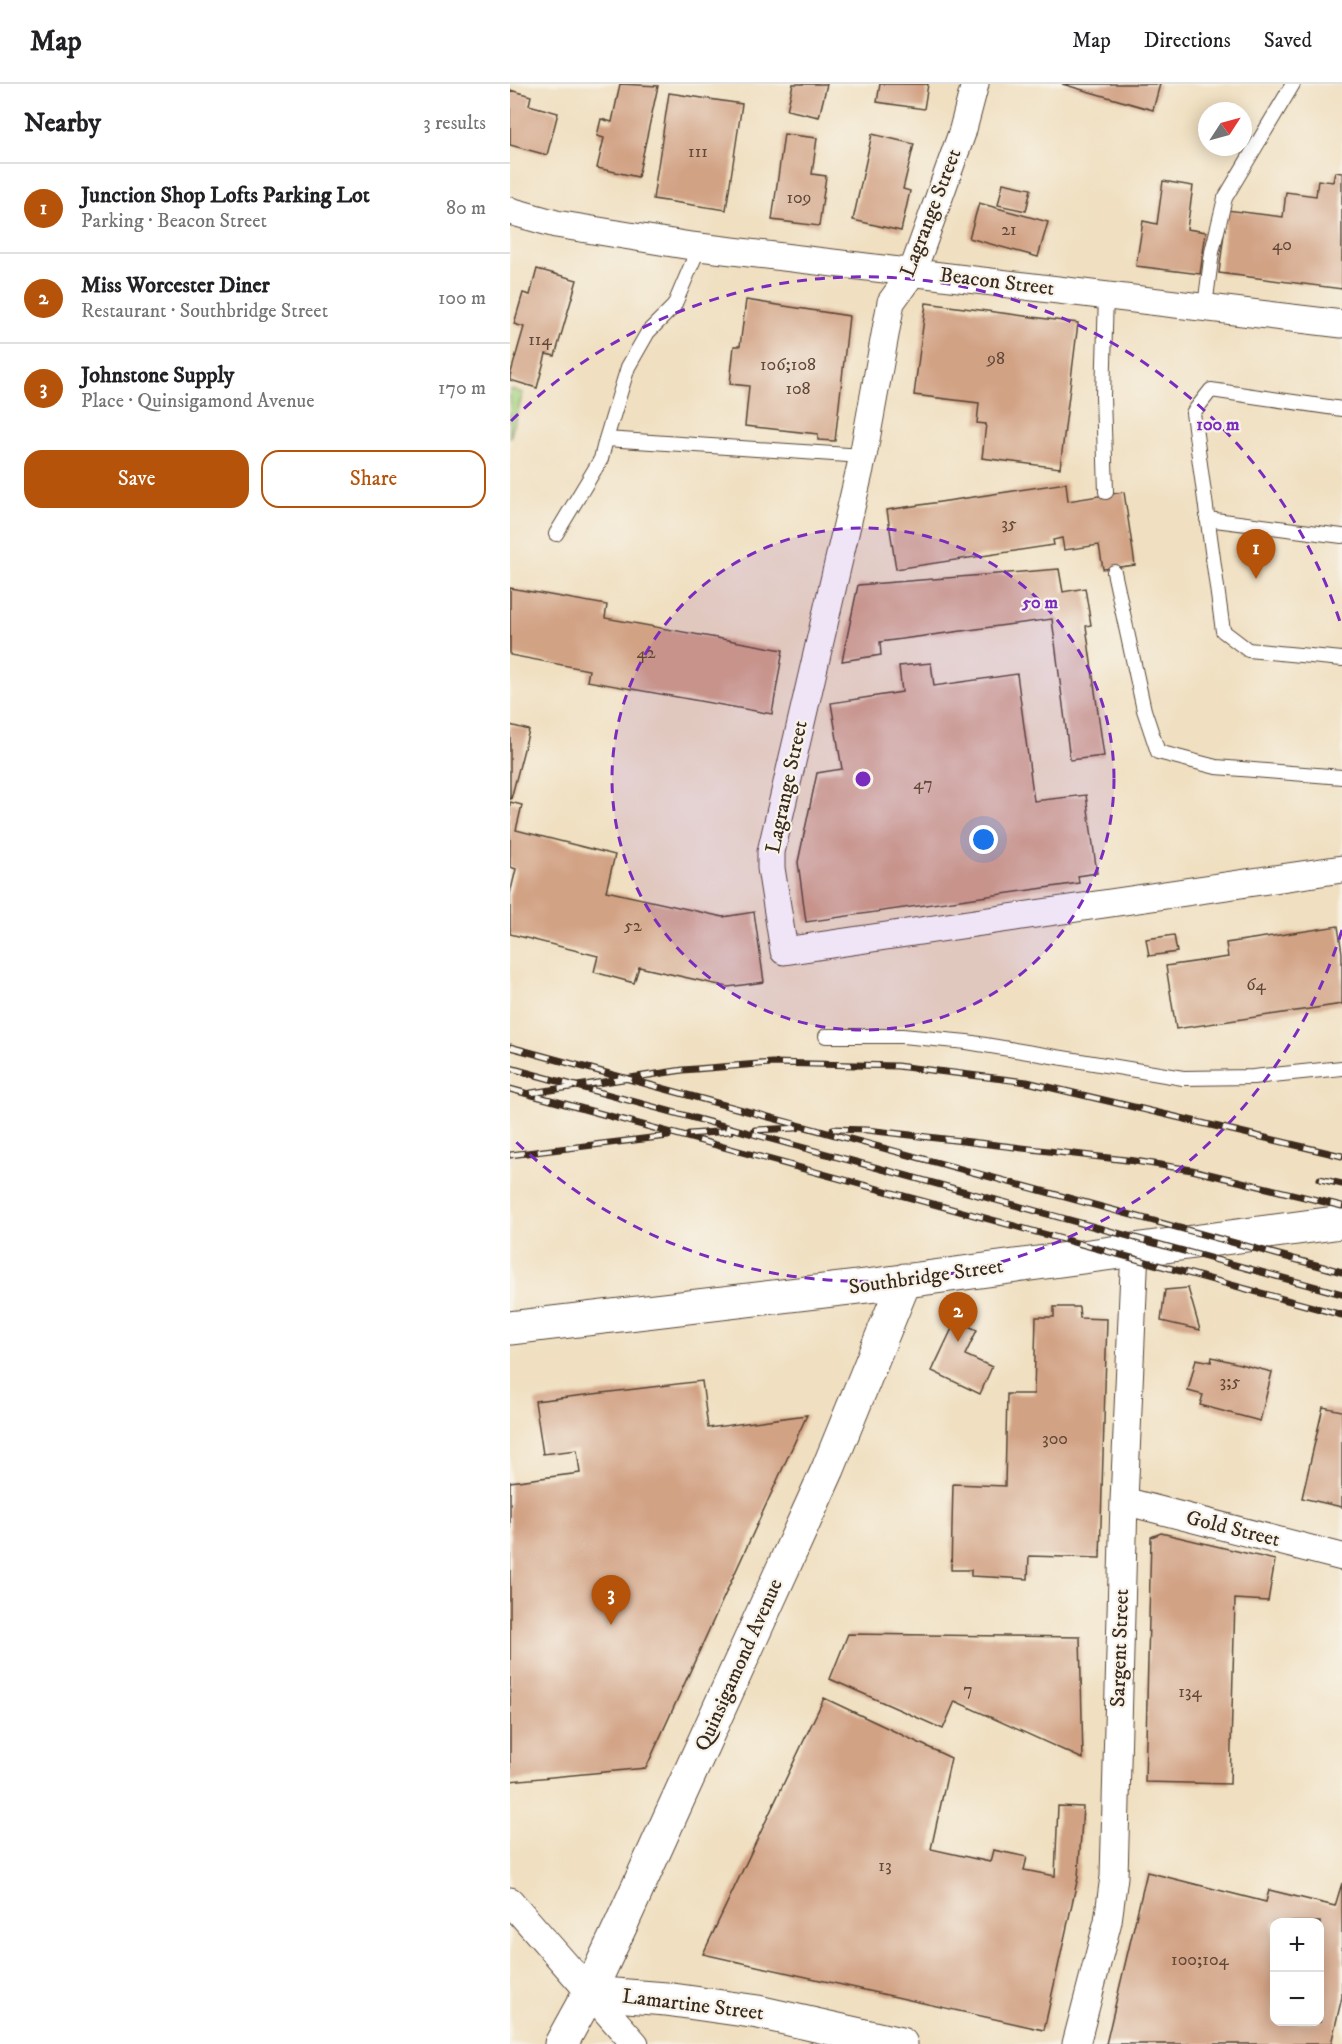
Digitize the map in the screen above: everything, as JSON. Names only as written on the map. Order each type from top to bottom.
[{"type":"main road","name":"Southbridge Street","points":[[510,1328],[905,1280],[1342,1222]]},
{"type":"main road","name":"Quinsigamond Avenue","points":[[561,2044],[590,1993],[828,1469],[905,1280]]},
{"type":"main road","name":"Lamartine Street","points":[[590,1993],[656,1998],[758,2012],[901,2044]]},
{"type":"street","name":"Lagrange Street","points":[[975,84],[962,133],[912,273],[891,302],[863,456],[771,852],[771,868],[784,951],[1342,869]]},
{"type":"street","name":"Beacon Street","points":[[510,212],[556,224],[699,247],[1342,324]]},
{"type":"street","name":"Sargent Street","points":[[1076,2044],[1112,1899],[1124,1501],[1135,1248]]},
{"type":"street","name":"Gold Street","points":[[1124,1501],[1342,1557]]},
{"type":"street","points":[[510,1901],[635,2044]]},
{"type":"lane","points":[[1205,306],[1212,252],[1225,198],[1293,84]]},
{"type":"lane","points":[[556,534],[601,459],[628,367],[648,332],[674,306],[699,247]]},
{"type":"lane","points":[[1106,295],[1103,396],[1106,492]]},
{"type":"lane","points":[[1342,409],[1211,390],[1193,413],[1223,631],[1248,650],[1342,659]]},
{"type":"lane","points":[[606,439],[863,456]]},
{"type":"lane","points":[[1207,519],[1342,536]]},
{"type":"lane","points":[[1114,572],[1144,710],[1158,752],[1216,767],[1342,777]]},
{"type":"lane","points":[[826,1036],[902,1036],[967,1042],[1183,1078],[1253,1077],[1342,1068]]},
{"type":"green space","points":[[510,389],[523,393],[510,438]]},
{"type":"building","points":[[620,84],[658,86],[638,177],[597,168],[604,138],[597,136],[601,119],[612,122]]},
{"type":"building","points":[[793,84],[827,84],[819,117],[787,110]]},
{"type":"building","points":[[880,84],[928,84],[924,109],[877,102]]},
{"type":"building","points":[[1062,84],[1160,84],[1153,110]]},
{"type":"building","points":[[510,90],[531,96],[529,105],[558,113],[547,155],[510,145]]},
{"type":"building","points":[[669,93],[742,104],[726,210],[653,199]]},
{"type":"building","points":[[784,134],[817,138],[812,174],[826,176],[819,226],[772,220]]},
{"type":"building","points":[[872,134],[914,144],[903,189],[910,191],[901,231],[853,220]]},
{"type":"building","points":[[1335,172],[1342,173],[1342,289],[1219,273],[1227,210],[1283,217],[1286,192],[1316,196],[1318,180],[1333,182]]},
{"type":"building","points":[[1163,181],[1193,186],[1187,229],[1206,232],[1200,274],[1136,266],[1143,221],[1157,224]]},
{"type":"building","points":[[1003,183],[1031,189],[1026,211],[998,205]]},
{"type":"building","points":[[979,203],[1048,222],[1038,257],[969,238]]},
{"type":"building","points":[[537,269],[577,280],[555,356],[546,354],[537,388],[510,380],[510,376],[524,327],[514,324],[523,293],[530,295]]},
{"type":"building","points":[[746,300],[849,316],[835,441],[818,440],[818,434],[745,426],[749,386],[730,384],[734,346],[740,346]]},
{"type":"building","points":[[926,303],[1078,323],[1060,468],[982,458],[986,424],[977,423],[979,403],[914,395]]},
{"type":"building","points":[[1066,483],[1068,501],[1124,492],[1135,565],[1103,569],[1099,545],[1064,550],[1062,538],[1053,540],[1054,545],[896,569],[887,510]]},
{"type":"building","points":[[1059,569],[1063,592],[1085,588],[1091,625],[1086,626],[1104,756],[1070,760],[1052,619],[880,642],[881,655],[842,661],[858,585]]},
{"type":"building","points":[[510,588],[607,605],[605,618],[783,650],[772,714],[587,681],[589,670],[510,655]]},
{"type":"building","points":[[931,663],[934,686],[1017,674],[1034,801],[1086,795],[1097,873],[1078,876],[1079,883],[806,922],[798,862],[817,773],[842,769],[831,703],[902,692],[899,666]]},
{"type":"building","points":[[510,725],[529,730],[511,799],[510,799]]},
{"type":"building","points":[[510,802],[522,805],[516,830],[615,855],[606,891],[723,917],[754,912],[764,982],[728,987],[639,967],[634,983],[594,972],[598,956],[510,934],[510,894],[516,869],[510,867]]},
{"type":"building","points":[[1338,926],[1342,953],[1342,1004],[1176,1029],[1166,966],[1228,957],[1226,943]]},
{"type":"building","points":[[1174,935],[1177,952],[1149,956],[1146,939]]},
{"type":"building","points":[[1188,1288],[1200,1330],[1161,1321],[1165,1290]]},
{"type":"building","points":[[1054,1307],[1079,1307],[1080,1318],[1107,1319],[1100,1558],[1029,1556],[1028,1579],[971,1576],[971,1570],[951,1570],[953,1484],[1005,1486],[1007,1394],[1034,1394],[1036,1317],[1054,1317]]},
{"type":"building","points":[[956,1320],[977,1330],[965,1355],[992,1367],[980,1394],[932,1371]]},
{"type":"building","points":[[1212,1357],[1272,1372],[1260,1421],[1200,1405],[1203,1395],[1188,1391],[1196,1359],[1211,1362]]},
{"type":"building","points":[[702,1381],[708,1428],[807,1415],[646,1768],[510,1781],[510,1482],[580,1473],[577,1450],[543,1454],[535,1401]]},
{"type":"building","points":[[1323,1407],[1342,1411],[1342,1507],[1302,1498]]},
{"type":"building","points":[[1161,1533],[1275,1560],[1268,1601],[1235,1599],[1230,1784],[1145,1782],[1151,1537]]},
{"type":"building","points":[[848,1634],[1080,1637],[1083,1759],[955,1701],[943,1729],[830,1679]]},
{"type":"building","points":[[824,1698],[951,1758],[931,1849],[990,1862],[993,1850],[1027,1857],[1024,1870],[1055,1876],[1058,1806],[1083,1807],[1078,1877],[1044,2030],[703,1954]]},
{"type":"building","points":[[1147,1872],[1266,1902],[1269,1890],[1335,1906],[1342,1883],[1342,1997],[1331,2044],[1106,2044]]},
{"type":"railway","points":[[510,1047],[1342,1272]]},
{"type":"railway","points":[[531,1093],[683,1070],[772,1063],[897,1066],[1027,1082],[1342,1156]]},
{"type":"railway","points":[[510,1068],[1342,1294]]},
{"type":"railway","points":[[510,1089],[1342,1315]]},
{"type":"railway","points":[[755,1130],[797,1128]]},
{"type":"railway","points":[[833,1129],[867,1130],[1135,1161],[1192,1170],[1342,1206]]},
{"type":"railway","points":[[689,1134],[731,1131]]},
{"type":"railway","points":[[510,1155],[668,1136]]},
{"type":"railway","points":[[1320,1179],[1342,1184]]},
{"type":"place","name":"Junction Shop Lofts Parking Lot","points":[[1256,579]]},
{"type":"place","name":"Miss Worcester Diner","points":[[958,1342]]},
{"type":"place","name":"Johnstone Supply","points":[[611,1625]]}]
